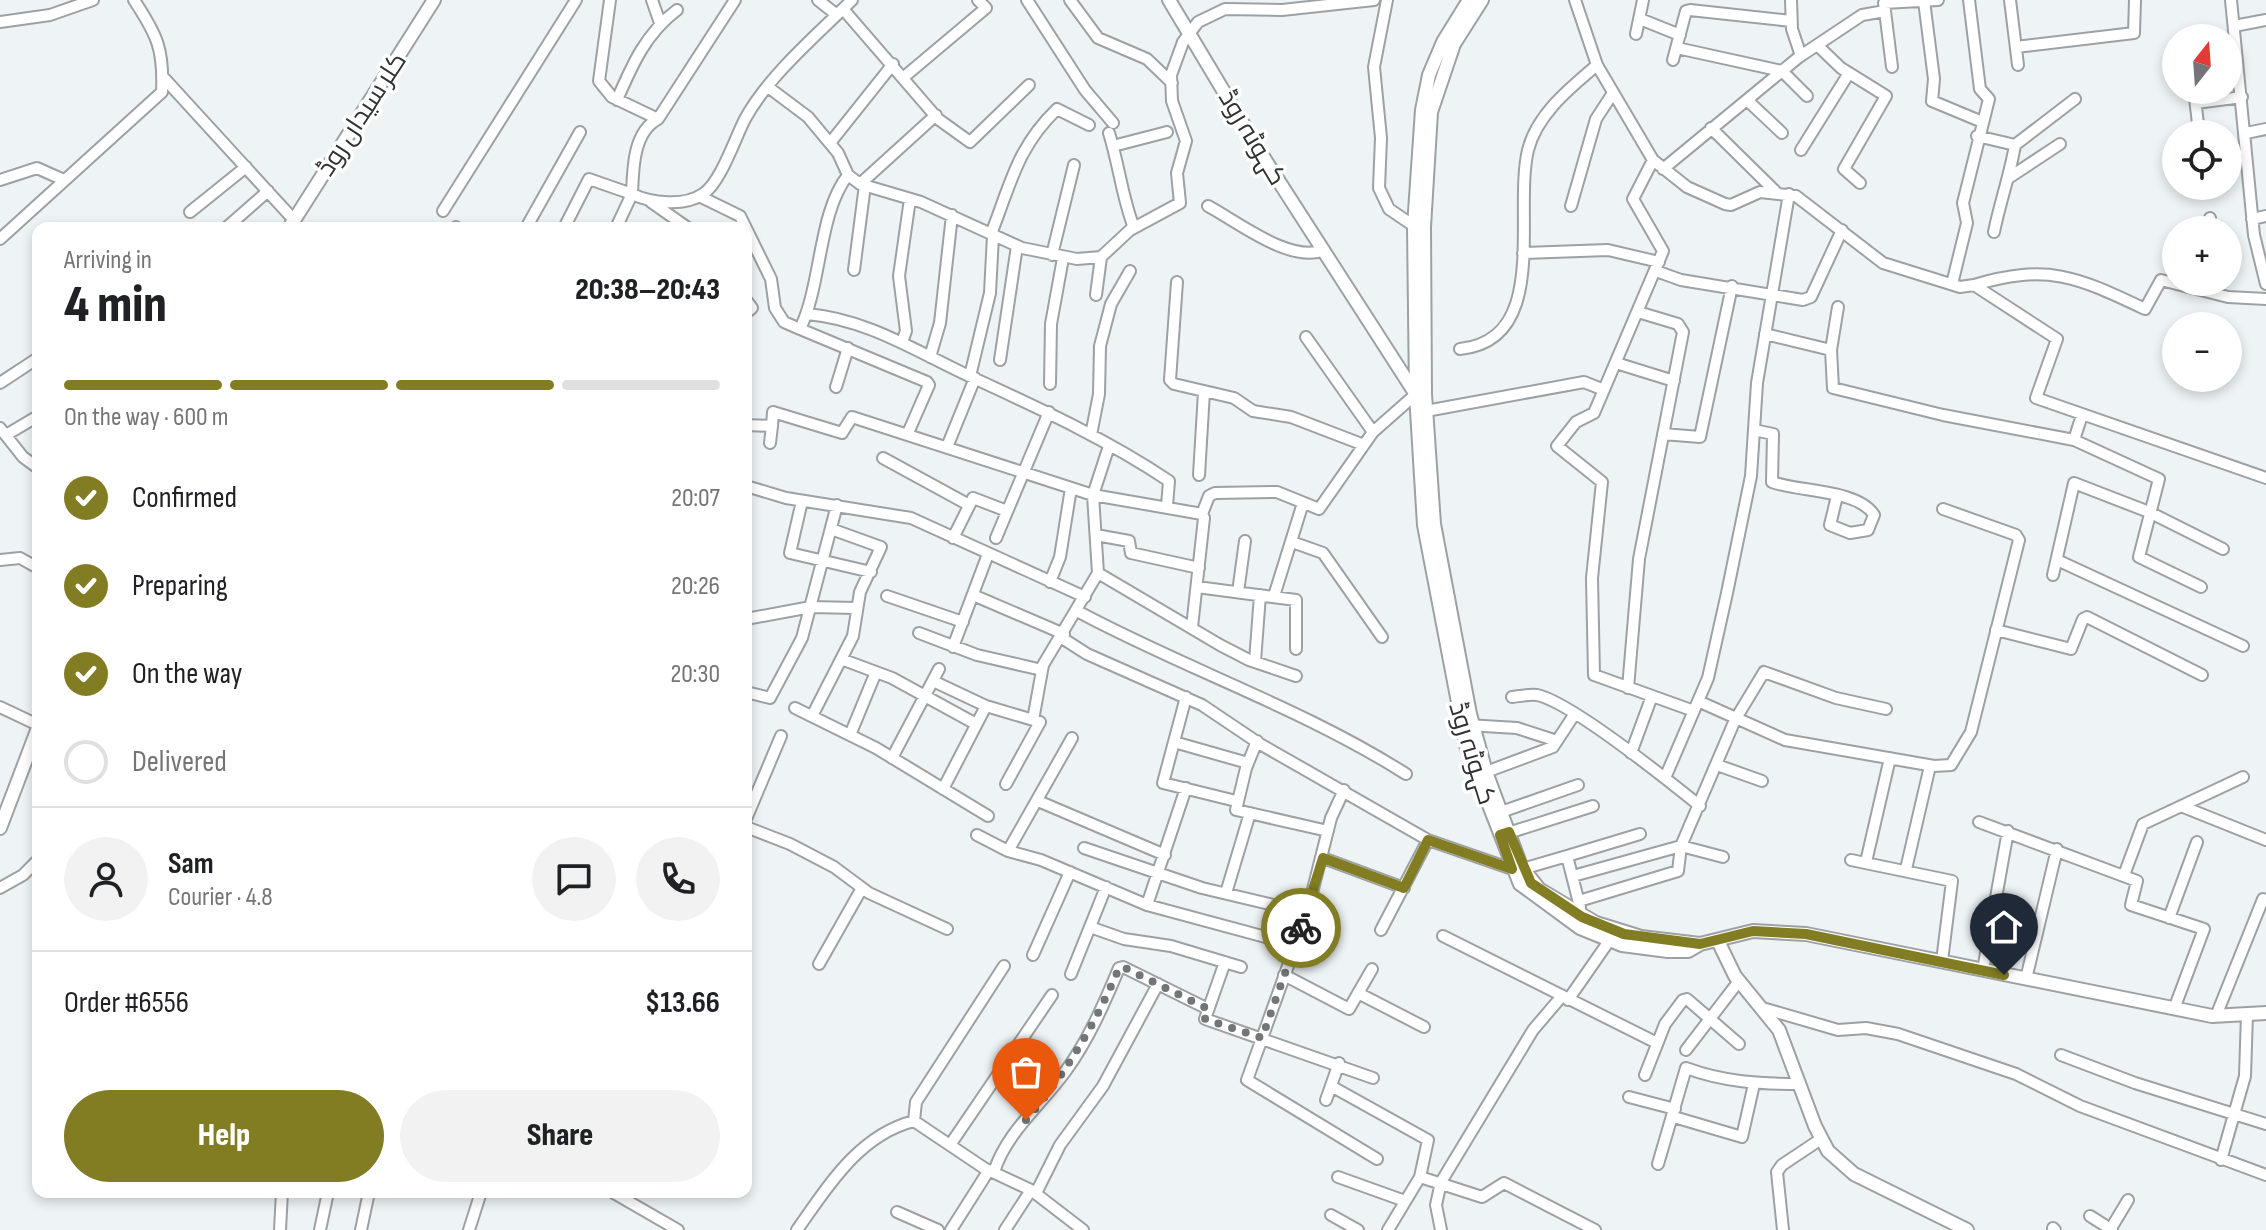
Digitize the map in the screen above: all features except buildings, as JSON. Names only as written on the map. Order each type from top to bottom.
[{"type":"main road","name":"کلر سیداں روڈ","points":[[292,222],[434,0]]},
{"type":"main road","name":"کہوٹہ روڈ","points":[[1169,0],[1324,250],[1421,394],[1426,411],[1434,524],[1466,726],[1501,812],[1504,834]]},
{"type":"main road","points":[[1421,394],[1414,226],[1422,110],[1429,75],[1443,42],[1469,0]]},
{"type":"main road","points":[[1421,394],[1424,227],[1431,112],[1454,44],[1482,0]]},
{"type":"main road","name":"کہوٹہ روڈ","points":[[1421,394],[1424,525],[1466,726],[1517,869],[1532,895],[1580,928],[1609,941],[1657,951],[1688,951],[1700,944]]},
{"type":"main road","points":[[0,828],[32,742]]},
{"type":"main road","name":"کہوٹہ روڈ","points":[[1517,869],[1539,889],[1582,917],[1624,934],[1700,944]]},
{"type":"main road","points":[[1700,944],[1753,931],[1787,932],[2174,1009],[2216,1016],[2266,1013]]},
{"type":"main road","points":[[1718,941],[1739,981],[1766,1009],[1784,1041],[1821,1139],[1854,1174],[1967,1230]]},
{"type":"street","points":[[0,22],[50,15],[93,0]]},
{"type":"street","points":[[0,239],[162,92],[164,60],[156,33],[134,0]]},
{"type":"street","points":[[443,211],[576,0]]},
{"type":"street","points":[[610,0],[599,81],[604,91],[617,100],[658,119]]},
{"type":"street","points":[[652,0],[660,23]]},
{"type":"street","points":[[619,222],[632,194],[634,157],[651,123],[658,119],[735,0]]},
{"type":"street","points":[[818,0],[840,12],[893,64],[936,115],[970,142],[1029,85]]},
{"type":"street","points":[[651,202],[704,194],[746,116],[768,87],[852,0]]},
{"type":"street","points":[[904,77],[986,8],[978,0]]},
{"type":"street","points":[[1027,0],[1111,128],[1120,189],[1134,228]]},
{"type":"street","points":[[1070,0],[1098,38],[1147,59],[1172,83]]},
{"type":"street","points":[[1096,295],[1101,257],[1117,239],[1180,203],[1177,173],[1186,141],[1172,101],[1172,83],[1178,55],[1198,22],[1218,11],[1257,5],[1374,0]]},
{"type":"street","points":[[1387,0],[1374,67],[1381,138],[1379,188],[1389,209],[1414,226]]},
{"type":"street","points":[[1575,0],[1597,65],[1653,160],[1687,187],[1731,205],[1760,192],[1789,194],[1804,201],[1842,230],[1863,251],[1883,263],[1952,284],[1974,285],[2009,275],[2050,273],[2082,279],[2145,309],[2162,280]]},
{"type":"street","points":[[1636,34],[1643,0]]},
{"type":"street","points":[[1791,0],[1791,21],[1801,56]]},
{"type":"street","points":[[1892,67],[1884,3],[1938,0]]},
{"type":"street","points":[[1952,284],[1967,223],[1961,210],[1980,121],[1989,99],[1980,89],[1969,0]]},
{"type":"street","points":[[2010,0],[2018,65]]},
{"type":"street","points":[[2016,47],[2134,33],[2137,30],[2135,0]]},
{"type":"street","points":[[2231,0],[2234,24]]},
{"type":"street","points":[[1924,1],[1934,79],[1932,101],[1980,121]]},
{"type":"street","points":[[617,100],[636,56],[660,23],[677,10]]},
{"type":"street","points":[[1673,60],[1686,11],[1791,21]]},
{"type":"street","points":[[1663,169],[1801,56],[1862,15],[1885,11]]},
{"type":"street","points":[[1640,19],[1680,35]]},
{"type":"street","points":[[2242,24],[2266,20]]},
{"type":"street","points":[[1817,45],[1849,73],[1886,96],[1844,169],[1860,183]]},
{"type":"street","points":[[1677,48],[1782,71],[1807,96]]},
{"type":"street","points":[[830,143],[893,64]]},
{"type":"street","points":[[1460,349],[1489,344],[1508,327],[1521,284],[1522,197],[1528,149],[1538,128],[1561,97],[1597,65]]},
{"type":"street","points":[[1801,150],[1849,73]]},
{"type":"street","points":[[163,77],[268,191],[290,222]]},
{"type":"street","points":[[768,87],[808,117],[830,143],[848,175],[862,184],[952,215],[1017,246],[1057,256],[1101,257]]},
{"type":"street","points":[[1571,206],[1596,119],[1613,93]]},
{"type":"street","points":[[2242,97],[2252,219],[2266,284]]},
{"type":"street","points":[[1994,232],[2010,177],[2015,145],[2075,99]]},
{"type":"street","points":[[1747,100],[1782,133]]},
{"type":"street","points":[[947,447],[972,377],[990,293],[992,235],[1020,156],[1039,126],[1057,109],[1089,125]]},
{"type":"street","points":[[854,270],[862,184],[936,115]]},
{"type":"street","points":[[1711,128],[1776,192]]},
{"type":"street","points":[[2246,133],[2266,129]]},
{"type":"street","points":[[529,222],[580,132]]},
{"type":"street","points":[[1113,146],[1167,132]]},
{"type":"street","points":[[1977,136],[2015,145]]},
{"type":"street","points":[[2010,177],[2060,144]]},
{"type":"street","points":[[1653,160],[1633,199],[1662,245],[1657,267],[1594,413],[1576,422],[1557,446],[1602,482],[1592,578],[1592,671],[1598,678],[1652,696],[1696,706],[1785,740],[1930,766],[1951,765],[1971,732],[2018,537],[1943,509]]},
{"type":"street","points":[[1050,384],[1057,256],[1074,165]]},
{"type":"street","points":[[190,212],[246,167]]},
{"type":"street","points":[[0,180],[37,168],[64,180]]},
{"type":"street","points":[[800,329],[807,314],[828,224],[841,184],[848,175]]},
{"type":"street","points":[[567,222],[589,179],[651,202],[679,222]]},
{"type":"street","points":[[233,222],[268,191]]},
{"type":"street","points":[[1665,778],[1713,661],[1748,497],[1757,383],[1789,194]]},
{"type":"street","points":[[699,195],[740,216],[743,222]]},
{"type":"street","points":[[902,342],[906,331],[899,276],[910,199]]},
{"type":"street","points":[[1208,206],[1283,248],[1312,255],[1324,250]]},
{"type":"street","points":[[930,357],[940,323],[952,215]]},
{"type":"street","points":[[2252,219],[2266,216]]},
{"type":"street","points":[[1523,253],[1608,250],[1657,267],[1681,280],[1732,286],[1793,300],[1811,297],[1842,230]]},
{"type":"street","points":[[752,240],[771,279],[775,308],[784,322],[927,382],[929,385],[908,433]]},
{"type":"street","points":[[1000,360],[1017,246]]},
{"type":"street","points":[[1091,435],[1099,394],[1100,346],[1111,304],[1130,271]]},
{"type":"street","points":[[1177,282],[1170,380],[1234,398],[1253,411],[1291,417],[1364,445]]},
{"type":"street","points":[[1974,285],[2057,339],[2036,398],[2266,478]]},
{"type":"street","points":[[1663,434],[1697,439],[1702,434],[1732,286]]},
{"type":"street","points":[[2225,296],[2266,299]]},
{"type":"street","points":[[1838,307],[1831,350],[1830,380],[1833,388],[1943,415],[2074,440],[2159,479],[2139,557],[2201,587]]},
{"type":"street","points":[[1628,688],[1639,559],[1683,327],[1638,312]]},
{"type":"street","points":[[807,314],[840,317],[902,342],[1049,412],[1169,481],[1167,506]]},
{"type":"street","points":[[1765,334],[1831,350]]},
{"type":"street","points":[[1306,337],[1373,432]]},
{"type":"street","points":[[836,387],[848,348]]},
{"type":"street","points":[[0,383],[32,362]]},
{"type":"street","points":[[1616,363],[1674,381]]},
{"type":"street","points":[[1426,411],[1584,382],[1604,390]]},
{"type":"street","points":[[1199,475],[1204,392]]},
{"type":"street","points":[[1192,627],[1202,514],[1209,496],[1215,493],[1277,492],[1319,509],[1373,432],[1421,394]]},
{"type":"street","points":[[770,443],[773,412],[842,433],[852,417],[1093,495],[1202,514]]},
{"type":"street","points":[[996,538],[1049,412]]},
{"type":"street","points":[[2074,440],[2082,415]]},
{"type":"street","points":[[32,419],[3,432],[32,462]]},
{"type":"street","points":[[752,425],[772,426]]},
{"type":"street","points":[[1754,430],[1773,434],[1772,482],[1837,496],[1872,511],[1873,520],[1868,530],[1850,533],[1830,525],[1837,496]]},
{"type":"street","points":[[1033,720],[1042,670],[1098,573],[1093,495],[1109,446]]},
{"type":"street","points":[[883,458],[969,505]]},
{"type":"street","points":[[2053,575],[2074,483],[2149,512],[2223,549]]},
{"type":"street","points":[[752,488],[802,501],[911,518],[1085,597]]},
{"type":"street","points":[[1050,582],[1060,557],[1071,488]]},
{"type":"street","points":[[953,538],[969,505],[976,498],[1007,511]]},
{"type":"street","points":[[802,501],[789,551],[871,572]]},
{"type":"street","points":[[1274,596],[1303,503]]},
{"type":"street","points":[[752,694],[770,698],[802,638],[837,505]]},
{"type":"street","points":[[812,716],[853,636],[856,608],[881,545],[831,529]]},
{"type":"street","points":[[1096,535],[1129,541],[1131,553],[1199,568]]},
{"type":"street","points":[[1238,592],[1245,541]]},
{"type":"street","points":[[1292,542],[1323,553],[1382,637]]},
{"type":"street","points":[[953,647],[988,554]]},
{"type":"street","points":[[0,560],[20,558],[32,565]]},
{"type":"street","points":[[2057,560],[2243,646]]},
{"type":"street","points":[[1098,573],[1138,600],[1220,645],[1296,676]]},
{"type":"street","points":[[1197,587],[1296,600],[1296,649]]},
{"type":"street","points":[[973,595],[1063,636],[1087,654],[1186,697],[1428,840],[1517,869],[1640,834]]},
{"type":"street","points":[[1255,661],[1260,595]]},
{"type":"street","points":[[887,596],[963,622]]},
{"type":"street","points":[[752,618],[811,607],[856,608]]},
{"type":"street","points":[[1077,611],[1138,644],[1316,722],[1406,774]]},
{"type":"street","points":[[1996,630],[2071,649],[2083,619],[2087,617],[2202,675]]},
{"type":"street","points":[[919,633],[953,647],[1042,670]]},
{"type":"street","points":[[841,659],[876,672],[976,724]]},
{"type":"street","points":[[892,758],[939,669]]},
{"type":"street","points":[[850,735],[876,672]]},
{"type":"street","points":[[1579,901],[1678,871],[1681,846],[1735,720],[1764,672],[1836,698],[1886,709]]},
{"type":"street","points":[[933,681],[986,706],[1040,722],[1006,784]]},
{"type":"street","points":[[1512,697],[1538,695],[1574,715],[1631,753],[1700,806]]},
{"type":"street","points":[[1631,753],[1652,696]]},
{"type":"street","points":[[1186,697],[1163,783],[1236,801]]},
{"type":"street","points":[[943,789],[986,706]]},
{"type":"street","points":[[0,707],[32,723]]},
{"type":"street","points":[[795,708],[892,758],[988,816]]},
{"type":"street","points":[[1486,772],[1553,747],[1574,715]]},
{"type":"street","points":[[1466,726],[1517,728],[1557,741]]},
{"type":"street","points":[[752,805],[781,736]]},
{"type":"street","points":[[1008,851],[1072,738]]},
{"type":"street","points":[[1257,741],[1236,801],[1236,810],[1328,831]]},
{"type":"street","points":[[1174,742],[1248,763]]},
{"type":"street","points":[[1866,862],[1890,758]]},
{"type":"street","points":[[1717,765],[1762,781]]},
{"type":"street","points":[[1906,869],[1930,766]]},
{"type":"street","points":[[2124,875],[2143,824],[2243,777]]},
{"type":"street","points":[[1501,812],[1578,785]]},
{"type":"street","points":[[1147,905],[1186,788]]},
{"type":"street","points":[[1344,790],[1328,831],[1307,913],[1248,1084],[1377,1159]]},
{"type":"street","points":[[1038,801],[1165,855]]},
{"type":"street","points":[[1504,834],[1593,806]]},
{"type":"street","points":[[2181,806],[2266,840]]},
{"type":"street","points":[[1226,893],[1250,813]]},
{"type":"street","points":[[1979,822],[2137,881],[2131,905],[2204,929],[2174,1009]]},
{"type":"street","points":[[752,830],[823,861],[862,888],[947,929]]},
{"type":"street","points":[[1983,970],[2008,831]]},
{"type":"street","points":[[977,835],[1008,851],[1070,872],[1147,905],[1295,945]]},
{"type":"street","points":[[1381,930],[1428,840]]},
{"type":"street","points":[[2169,918],[2197,842]]},
{"type":"street","points":[[1573,876],[1681,846],[1723,857]]},
{"type":"street","points":[[1084,848],[1226,893],[1307,913]]},
{"type":"street","points":[[2026,979],[2057,849]]},
{"type":"street","points":[[1567,856],[1582,917]]},
{"type":"street","points":[[1323,858],[1404,888]]},
{"type":"street","points":[[1851,860],[1906,869],[1953,883],[1942,961]]},
{"type":"street","points":[[0,888],[32,866]]},
{"type":"street","points":[[1033,955],[1070,872]]},
{"type":"street","points":[[1071,974],[1106,887]]},
{"type":"street","points":[[819,964],[862,888]]},
{"type":"street","points":[[2216,1016],[2263,899]]},
{"type":"street","points":[[1090,927],[1124,939],[1171,946],[1241,967]]},
{"type":"street","points":[[1443,936],[1657,1043]]},
{"type":"street","points":[[1441,1230],[1436,1205],[1441,1182],[1533,1030],[1565,998],[1609,941]]},
{"type":"street","points":[[1225,962],[1205,1019],[1339,1063],[1373,1078]]},
{"type":"street","points":[[914,1121],[916,1102],[1004,966]]},
{"type":"street","points":[[951,1230],[992,1171],[1000,1153],[1067,1069],[1095,1023],[1119,968],[1208,1009]]},
{"type":"street","points":[[1284,975],[1349,1009],[1372,969]]},
{"type":"street","points":[[1686,1050],[1739,981]]},
{"type":"street","points":[[1005,1230],[1034,1192],[1060,1145],[1103,1086],[1158,984]]},
{"type":"street","points":[[1358,993],[1424,1027]]},
{"type":"street","points":[[950,1145],[1052,995]]},
{"type":"street","points":[[1645,1075],[1657,1043],[1683,1000],[1687,999],[1739,1044]]},
{"type":"street","points":[[1766,1009],[1838,1030],[1866,1028],[1898,1034],[2016,1074],[2080,1106],[2266,1175]]},
{"type":"street","points":[[2221,1160],[2248,1056],[2247,1014]]},
{"type":"street","points":[[2061,1055],[2135,1083],[2266,1124]]},
{"type":"street","points":[[1326,1100],[1339,1063]]},
{"type":"street","points":[[1658,1164],[1686,1068],[1715,1079],[1754,1084],[1800,1084]]},
{"type":"street","points":[[1629,1097],[1742,1137],[1754,1084]]},
{"type":"street","points":[[1331,1086],[1428,1140],[1420,1177],[1388,1230]]},
{"type":"street","points":[[797,1230],[829,1185],[857,1153],[887,1128],[914,1121],[992,1171],[1034,1192],[1068,1225],[1083,1230]]},
{"type":"street","points":[[1783,1230],[1777,1172],[1782,1165],[1821,1139]]},
{"type":"street","points":[[1338,1177],[1405,1201]]},
{"type":"street","points":[[1420,1177],[1482,1197],[1504,1183],[1595,1230]]},
{"type":"street","points":[[280,1230],[282,1198]]},
{"type":"street","points":[[320,1230],[327,1198]]},
{"type":"street","points":[[361,1230],[368,1198]]},
{"type":"street","points":[[469,1230],[479,1198]]},
{"type":"street","points":[[622,1198],[678,1230]]},
{"type":"street","points":[[2090,1216],[2111,1230],[2128,1200]]},
{"type":"street","points":[[897,1212],[938,1230]]},
{"type":"street","points":[[1331,1215],[1358,1230]]},
{"type":"way so far","points":[[1026,1120],[1067,1069],[1095,1023],[1119,968],[1123,967],[1208,1009],[1205,1019],[1262,1038],[1301,928]]},
{"type":"route","points":[[1301,928],[1323,858],[1404,888],[1428,840],[1471,858],[1512,869],[1500,835],[1509,832],[1521,866],[1531,883],[1582,917],[1624,934],[1700,944],[1753,931],[1806,934],[2004,975]]}]
